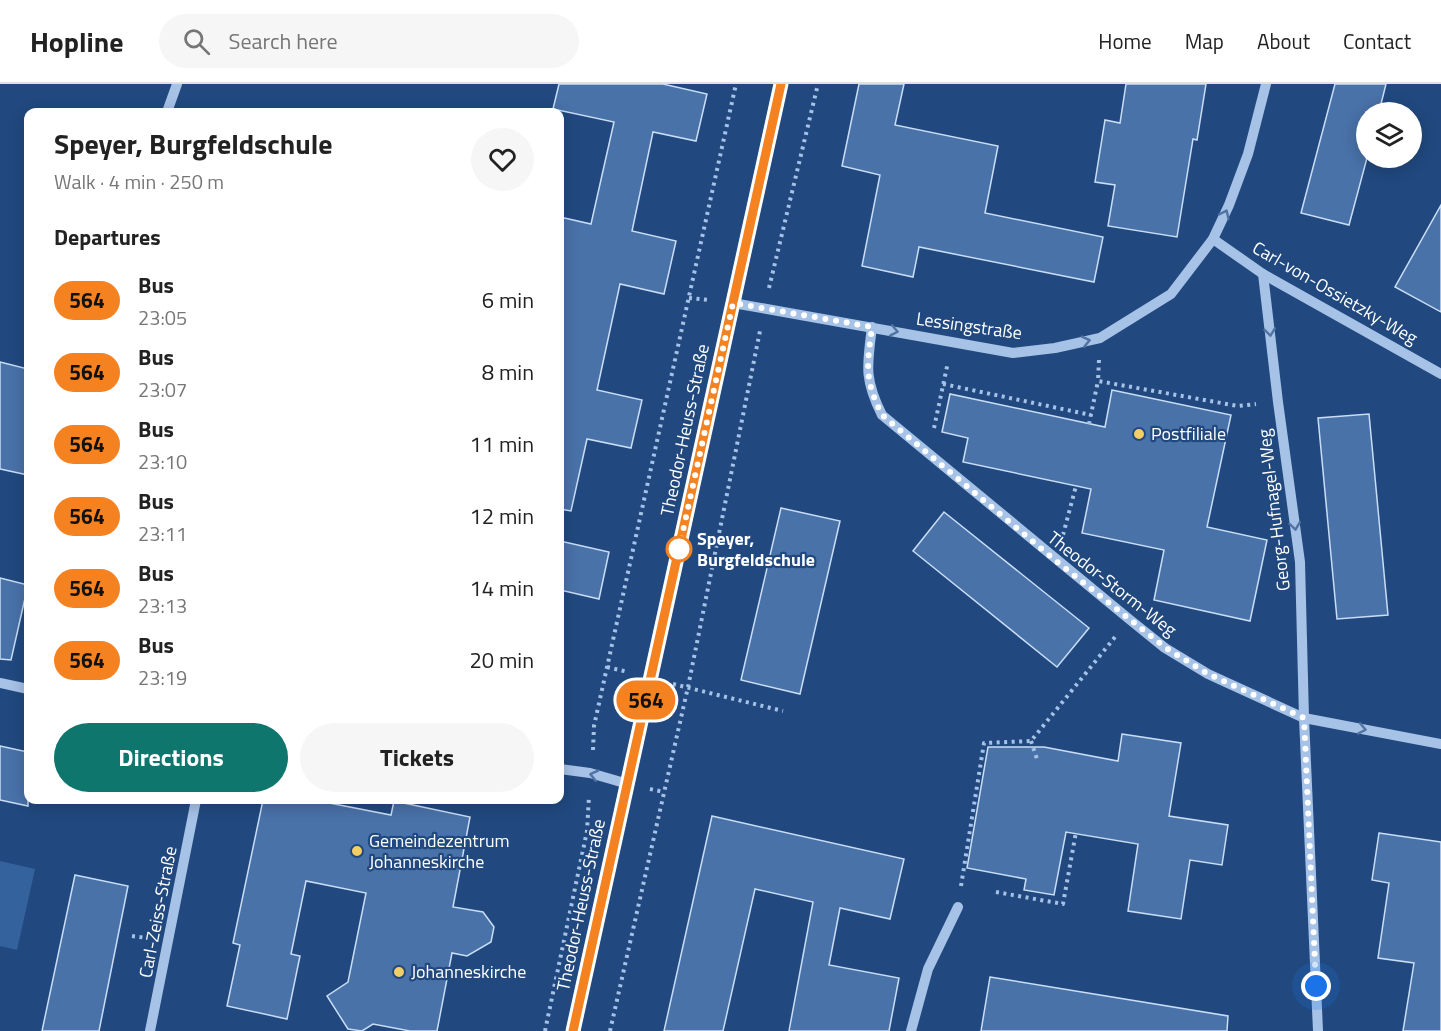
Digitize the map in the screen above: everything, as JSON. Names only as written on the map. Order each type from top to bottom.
[{"type":"main road","name":"Theodor-Heuss-Straße","points":[[573,1031],[781,84]]},
{"type":"street","points":[[168,108],[177,84]]},
{"type":"street","name":"Lessingstraße","points":[[733,303],[1013,353],[1055,348],[1100,338],[1171,294],[1213,239],[1229,205],[1248,154],[1266,84]]},
{"type":"street","name":"Carl-von-Ossietzky-Weg","points":[[1213,239],[1263,274],[1441,374]]},
{"type":"street","name":"Georg-Hufnagel-Weg","points":[[1263,274],[1300,562],[1304,718],[1318,1031]]},
{"type":"street","name":"Theodor-Storm-Weg","points":[[872,327],[867,375],[872,395],[882,415],[1056,561],[1166,648],[1208,674],[1304,718],[1441,744]]},
{"type":"street","points":[[0,684],[24,688]]},
{"type":"street","points":[[564,770],[590,773],[628,784]]},
{"type":"street","name":"Carl-Zeiss-Straße","points":[[150,1031],[195,804]]},
{"type":"street","points":[[911,1031],[928,969],[958,907]]},
{"type":"path","points":[[594,750],[594,726],[598,706],[736,84]]},
{"type":"path","points":[[610,1031],[688,687],[765,308],[818,84]]},
{"type":"path","points":[[1089,424],[1098,381],[1100,338]]},
{"type":"path","points":[[919,447],[933,434],[952,342]]},
{"type":"path","points":[[1098,381],[1238,406],[1278,402]]},
{"type":"path","points":[[944,384],[1091,415]]},
{"type":"path","points":[[1056,561],[1076,486]]},
{"type":"path","points":[[958,907],[984,743],[1031,741],[1129,620]]},
{"type":"path","points":[[651,679],[783,711]]},
{"type":"path","points":[[1031,741],[1037,759]]},
{"type":"path","points":[[545,1031],[587,831],[589,801]]},
{"type":"path","points":[[996,892],[1063,904],[1076,832]]},
{"type":"shaded area","points":[[0,861],[35,869],[17,950],[0,946]]},
{"type":"building","points":[[559,84],[663,84],[707,94],[696,141],[653,132],[632,231],[676,241],[664,294],[620,284],[597,390],[642,400],[631,448],[587,439],[571,511],[564,510],[564,218],[591,224],[614,122],[564,111],[564,108],[553,108]]},
{"type":"building","points":[[859,84],[904,84],[895,125],[998,146],[985,213],[1103,237],[1094,282],[919,247],[913,277],[862,266],[880,175],[842,166]]},
{"type":"building","points":[[1126,84],[1206,84],[1197,140],[1193,139],[1177,237],[1108,226],[1115,185],[1095,182],[1105,120],[1120,123]]},
{"type":"building","points":[[1335,84],[1386,84],[1382,102],[1356,102],[1356,168],[1364,168],[1349,225],[1301,213]]},
{"type":"building","points":[[1441,205],[1441,312],[1395,287]]},
{"type":"building","points":[[0,362],[24,368],[24,474],[0,469]]},
{"type":"building","points":[[1112,390],[1231,415],[1207,527],[1267,540],[1250,621],[1154,600],[1164,550],[1082,533],[1091,489],[963,462],[968,438],[942,432],[950,394],[1105,427]]},
{"type":"building","points":[[1369,414],[1388,615],[1337,619],[1318,418]]},
{"type":"building","points":[[781,508],[840,521],[800,694],[741,680]]},
{"type":"building","points":[[944,512],[1089,628],[1057,667],[913,551]]},
{"type":"building","points":[[564,542],[609,552],[599,599],[564,591]]},
{"type":"building","points":[[0,578],[24,584],[24,603],[11,660],[0,659]]},
{"type":"building","points":[[1122,734],[1181,743],[1169,816],[1228,825],[1222,865],[1190,860],[1181,919],[1128,911],[1138,844],[1066,832],[1054,895],[1024,890],[1026,879],[967,868],[988,747],[1044,747],[1118,761]]},
{"type":"building","points":[[0,746],[24,751],[24,804],[28,806],[0,800]]},
{"type":"building","points":[[262,804],[335,804],[391,815],[393,804],[408,804],[470,817],[453,907],[483,912],[494,927],[491,942],[467,956],[452,953],[437,1031],[410,1031],[373,1024],[362,1031],[348,1029],[327,996],[348,982],[366,893],[306,881],[291,954],[300,956],[287,1019],[227,1006],[240,945],[233,943]]},
{"type":"building","points":[[712,816],[904,859],[890,919],[840,908],[829,965],[899,978],[889,1031],[789,1031],[813,902],[755,889],[723,1031],[664,1031]]},
{"type":"building","points":[[1379,833],[1441,842],[1441,1031],[1403,1031],[1414,963],[1378,958],[1389,883],[1372,880]]},
{"type":"building","points":[[75,875],[128,886],[99,1031],[42,1031]]},
{"type":"building","points":[[990,977],[1228,1016],[1227,1031],[981,1031]]},
{"type":"bus line","name":"564","points":[[573,1031],[781,84]]},
{"type":"place","name":"Postfiliale","points":[[1139,434]]},
{"type":"place","name":"Speyer, Burgfeldschule","points":[[679,549]]},
{"type":"place","name":"Gemeindezentrum Johanneskirche","points":[[357,851]]},
{"type":"place","name":"Johanneskirche","points":[[399,972]]},
{"type":"route","points":[[679,549],[733,303],[872,327],[867,375],[872,395],[882,415],[1056,561],[1166,648],[1208,674],[1304,718],[1316,986]]}]
